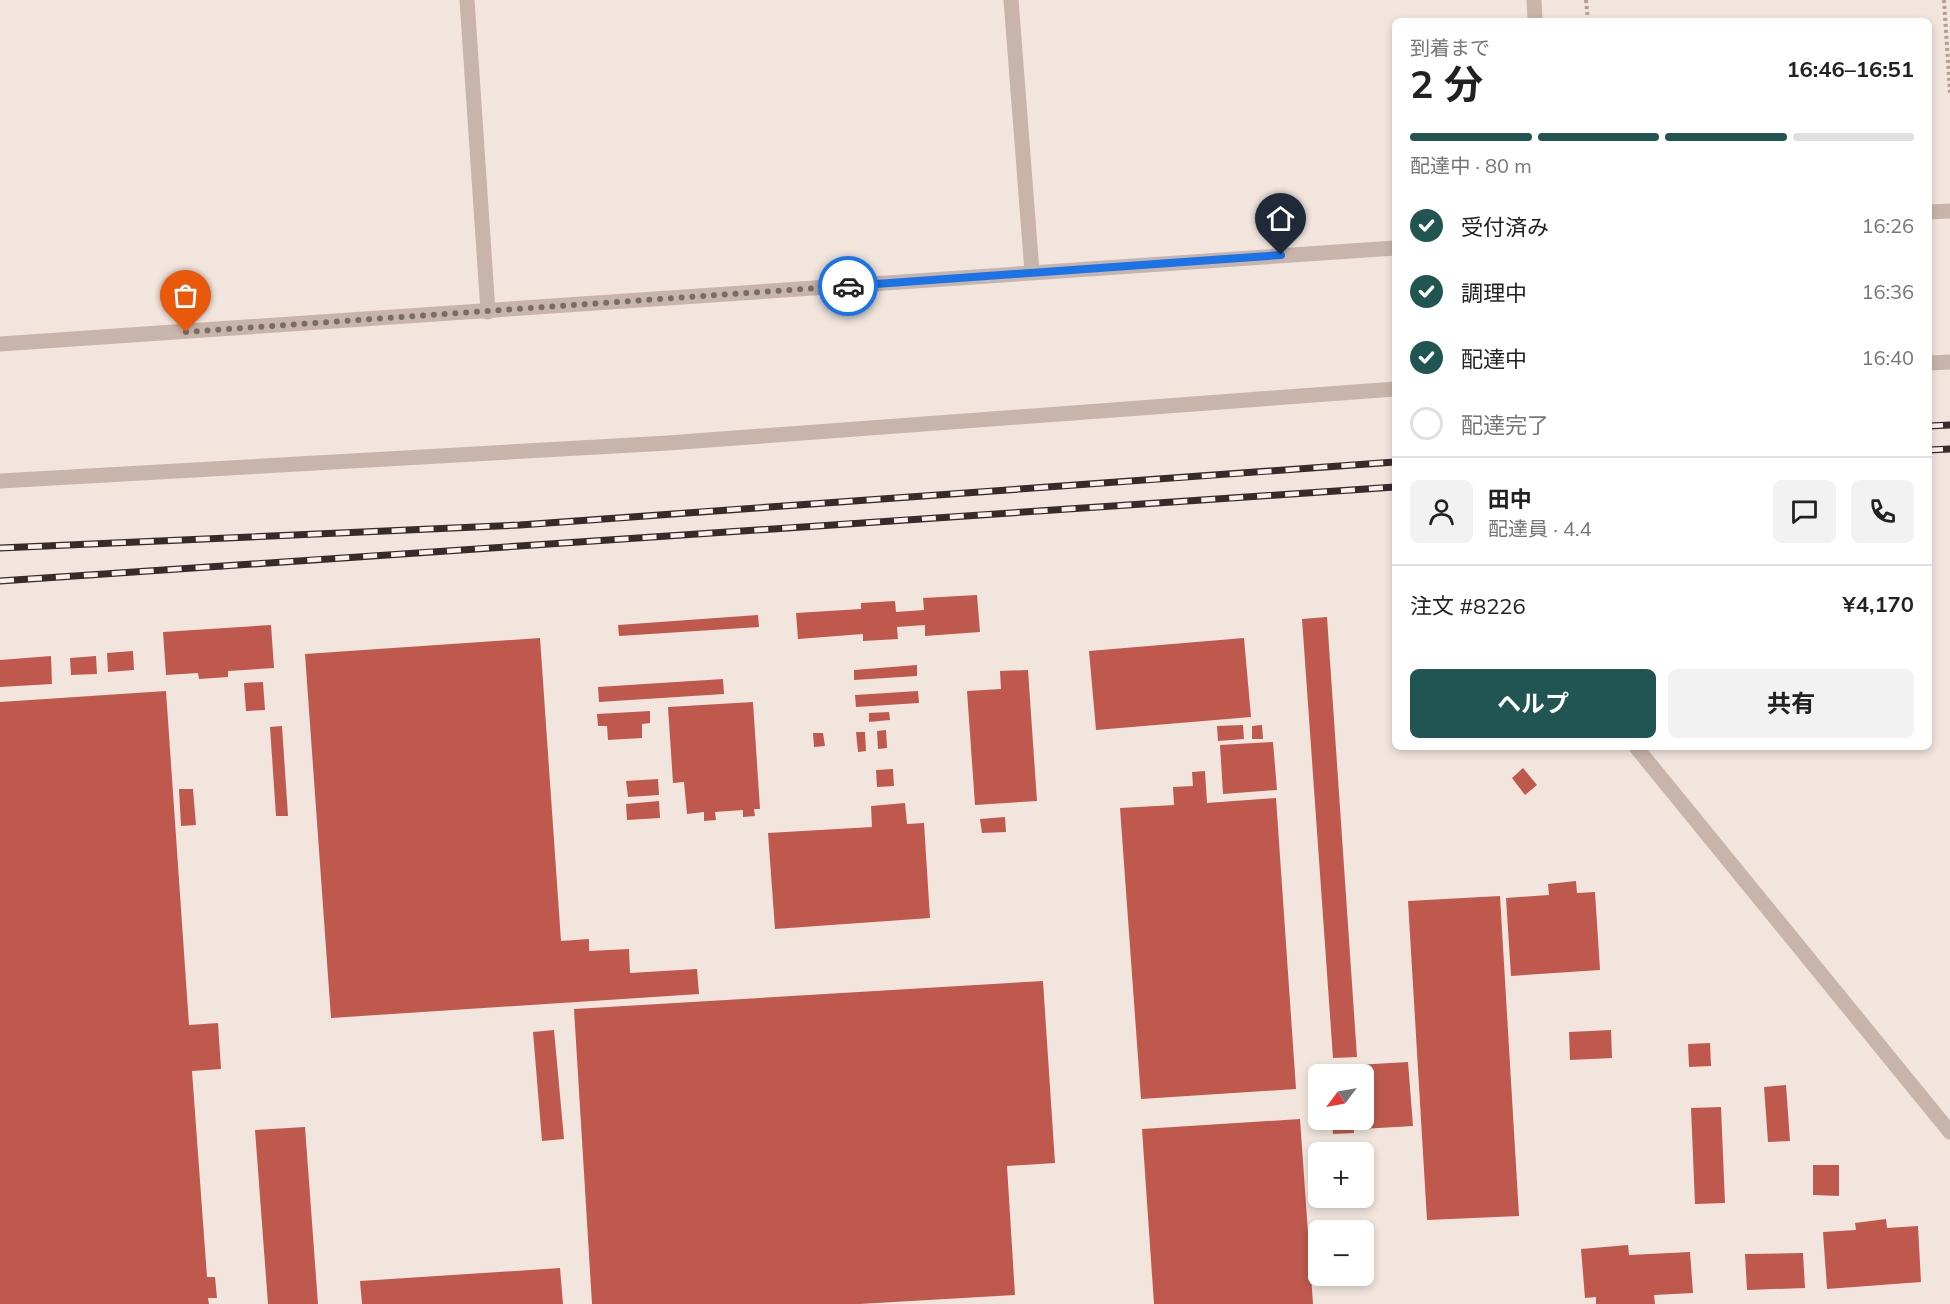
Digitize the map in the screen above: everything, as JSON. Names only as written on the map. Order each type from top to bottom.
[{"type":"street","points":[[467,0],[488,312]]},
{"type":"street","points":[[1011,0],[1032,272]]},
{"type":"street","points":[[1534,0],[1535,18]]},
{"type":"street","points":[[1932,212],[1950,211]]},
{"type":"street","points":[[0,344],[1392,248]]},
{"type":"street","points":[[1932,363],[1950,362]]},
{"type":"street","points":[[0,481],[668,443],[1392,389]]},
{"type":"street","points":[[1638,750],[1950,1132]]},
{"type":"path","points":[[1586,0],[1588,18]]},
{"type":"path","points":[[1944,0],[1950,93]]},
{"type":"building","points":[[977,595],[980,632],[925,636],[925,625],[897,627],[898,639],[863,641],[863,634],[798,639],[796,613],[861,609],[861,603],[895,601],[896,612],[924,610],[923,598]]},
{"type":"building","points":[[758,615],[759,627],[619,636],[618,625]]},
{"type":"building","points":[[1327,617],[1357,1057],[1333,1058],[1302,619]]},
{"type":"building","points":[[271,625],[274,668],[228,671],[228,677],[199,679],[198,673],[166,675],[163,632]]},
{"type":"building","points":[[540,638],[561,941],[589,939],[589,951],[629,949],[630,973],[697,969],[699,994],[331,1018],[305,654]]},
{"type":"building","points":[[1244,638],[1251,717],[1096,730],[1089,651]]},
{"type":"building","points":[[133,651],[134,670],[108,672],[107,653]]},
{"type":"building","points":[[51,656],[52,684],[0,687],[0,660]]},
{"type":"building","points":[[96,656],[97,674],[71,675],[70,658]]},
{"type":"building","points":[[917,665],[917,676],[854,680],[854,670]]},
{"type":"building","points":[[1028,670],[1037,801],[975,805],[967,691],[1001,689],[1000,671]]},
{"type":"building","points":[[723,679],[724,694],[599,702],[598,687]]},
{"type":"building","points":[[263,682],[265,710],[246,711],[244,683]]},
{"type":"building","points":[[166,691],[189,1025],[218,1023],[221,1069],[192,1071],[207,1277],[215,1277],[217,1298],[208,1298],[209,1304],[0,1304],[0,702]]},
{"type":"building","points":[[918,691],[919,703],[856,707],[855,695]]},
{"type":"building","points":[[753,702],[760,809],[754,809],[755,816],[743,817],[743,810],[715,812],[716,820],[704,821],[704,812],[687,814],[684,782],[673,783],[668,707]]},
{"type":"building","points":[[650,711],[650,723],[642,724],[642,738],[608,740],[607,726],[598,726],[597,714]]},
{"type":"building","points":[[889,712],[890,720],[869,722],[869,713]]},
{"type":"building","points":[[1243,725],[1244,739],[1218,741],[1217,726]]},
{"type":"building","points":[[1262,725],[1263,739],[1252,739],[1252,726]]},
{"type":"building","points":[[282,726],[288,816],[276,816],[270,727]]},
{"type":"building","points":[[886,730],[887,748],[878,749],[877,731]]},
{"type":"building","points":[[856,732],[865,732],[866,751],[858,752]]},
{"type":"building","points":[[813,733],[823,733],[825,746],[814,747]]},
{"type":"building","points":[[1273,742],[1277,790],[1223,794],[1220,745]]},
{"type":"building","points":[[1523,768],[1537,785],[1525,795],[1512,778]]},
{"type":"building","points":[[893,769],[894,786],[877,787],[876,770]]},
{"type":"building","points":[[1205,771],[1207,803],[1276,798],[1296,1089],[1141,1099],[1120,808],[1174,805],[1173,787],[1193,786],[1192,772]]},
{"type":"building","points":[[658,779],[659,795],[628,797],[626,781]]},
{"type":"building","points":[[179,789],[193,789],[196,825],[181,826]]},
{"type":"building","points":[[659,801],[660,818],[627,820],[626,804]]},
{"type":"building","points":[[905,803],[907,824],[924,823],[930,918],[775,929],[768,833],[872,827],[871,806]]},
{"type":"building","points":[[1005,817],[1006,832],[982,833],[980,819]]},
{"type":"building","points":[[1576,881],[1577,893],[1595,892],[1600,970],[1511,976],[1506,898],[1549,895],[1548,884]]},
{"type":"building","points":[[1500,896],[1519,1216],[1427,1220],[1408,901]]},
{"type":"building","points":[[1043,981],[1055,1163],[1007,1166],[1015,1295],[859,1304],[592,1304],[574,1009]]},
{"type":"building","points":[[554,1030],[564,1139],[542,1141],[533,1032]]},
{"type":"building","points":[[1611,1030],[1612,1058],[1570,1060],[1569,1032]]},
{"type":"building","points":[[1710,1043],[1711,1066],[1689,1067],[1688,1044]]},
{"type":"building","points":[[1408,1062],[1413,1126],[1374,1128],[1373,1064]]},
{"type":"building","points":[[1786,1085],[1790,1141],[1768,1142],[1764,1087]]},
{"type":"building","points":[[1721,1107],[1725,1203],[1695,1204],[1691,1108]]},
{"type":"building","points":[[1300,1119],[1308,1233],[1308,1286],[1312,1286],[1313,1304],[1154,1304],[1142,1129]]},
{"type":"building","points":[[305,1127],[318,1304],[268,1304],[255,1130]]},
{"type":"building","points":[[1333,1130],[1354,1130],[1354,1133],[1333,1134]]},
{"type":"building","points":[[1813,1165],[1839,1165],[1839,1196],[1813,1195]]},
{"type":"building","points":[[1886,1219],[1887,1228],[1918,1226],[1921,1282],[1827,1289],[1823,1232],[1856,1230],[1855,1223]]},
{"type":"building","points":[[1628,1245],[1629,1255],[1690,1252],[1693,1293],[1654,1295],[1655,1304],[1596,1304],[1596,1297],[1585,1298],[1581,1249]]},
{"type":"building","points":[[1803,1253],[1805,1288],[1747,1290],[1745,1254]]},
{"type":"building","points":[[560,1268],[563,1304],[362,1304],[360,1281]]},
{"type":"railway","points":[[1932,426],[1950,425]]},
{"type":"railway","points":[[1932,450],[1950,449]]},
{"type":"railway","points":[[0,548],[520,525],[1392,462]]},
{"type":"railway","points":[[0,581],[1392,487]]},
{"type":"way so far","points":[[186,332],[848,286]]},
{"type":"route","points":[[848,286],[1281,255]]}]
